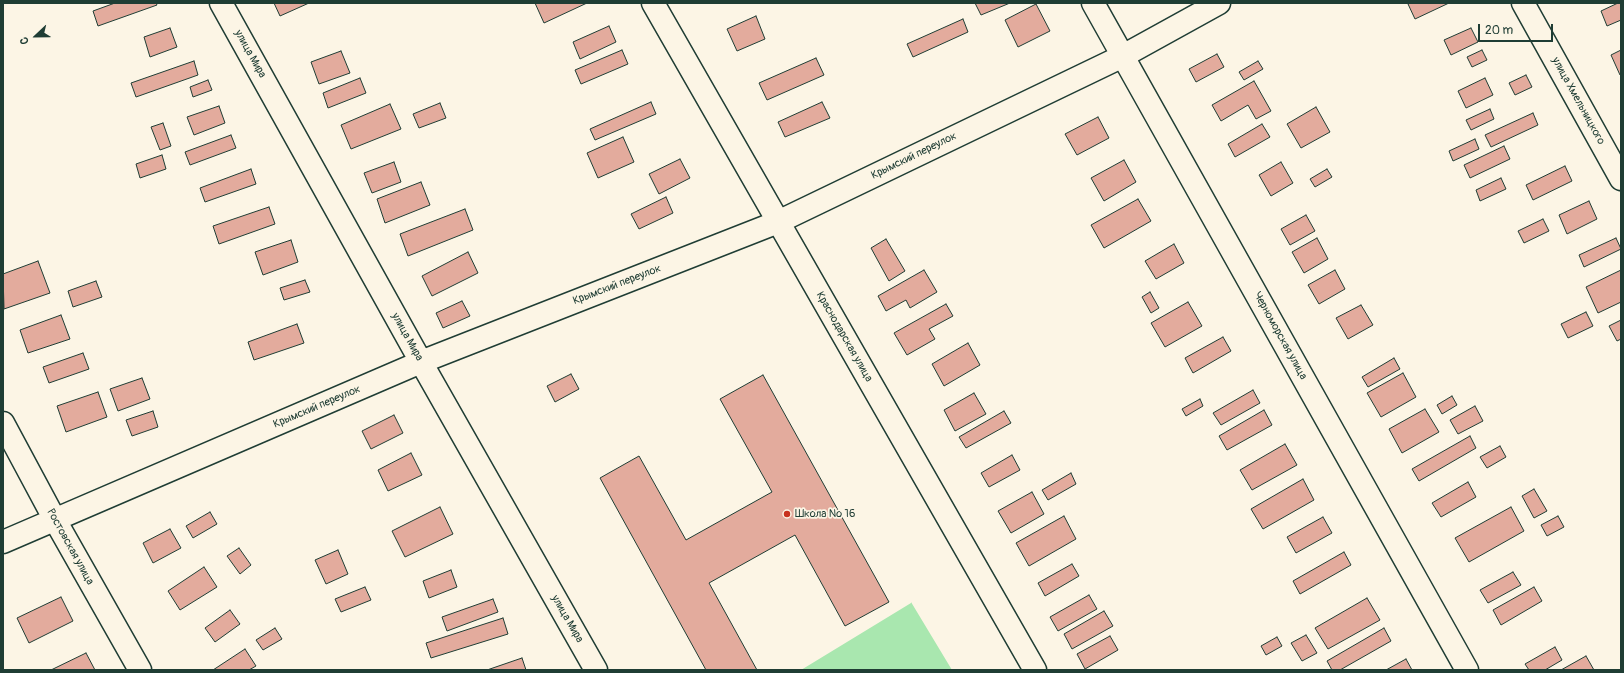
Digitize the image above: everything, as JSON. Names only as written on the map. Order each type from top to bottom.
[{"type":"street","name":"улица Мира","points":[[221,3],[421,362],[596,670]]},
{"type":"street","name":"Краснодарская улица","points":[[653,3],[1035,670]]},
{"type":"street","name":"Черноморская улица","points":[[1094,3],[1467,670]]},
{"type":"street","name":"Крымский переулок","points":[[3,542],[421,362],[778,222],[1123,56],[1219,3]]},
{"type":"street","name":"улица Хмельницкого","points":[[1522,3],[1621,179]]},
{"type":"street","name":"Ростовская улица","points":[[3,423],[55,520],[140,670]]},
{"type":"green space","points":[[911,603],[952,670],[801,670]]},
{"type":"building","points":[[115,3],[156,3],[157,5],[98,26],[93,11]]},
{"type":"building","points":[[274,3],[309,3],[280,16]]},
{"type":"building","points":[[535,3],[587,3],[544,23]]},
{"type":"building","points":[[975,3],[1010,3],[981,15]]},
{"type":"building","points":[[1449,3],[1415,19],[1408,4]]},
{"type":"building","points":[[1621,3],[1621,20],[1607,26],[1601,11]]},
{"type":"building","points":[[1036,4],[1050,31],[1018,47],[1005,20]]},
{"type":"building","points":[[756,16],[765,39],[737,51],[727,29]]},
{"type":"building","points":[[963,19],[968,32],[913,57],[907,44]]},
{"type":"building","points":[[609,26],[616,42],[580,59],[573,42]]},
{"type":"building","points":[[170,28],[177,47],[150,57],[144,37]]},
{"type":"building","points":[[1471,28],[1478,42],[1451,55],[1444,40]]},
{"type":"building","points":[[622,50],[628,64],[581,84],[575,70]]},
{"type":"building","points":[[1482,50],[1487,60],[1472,67],[1467,57]]},
{"type":"building","points":[[1621,50],[1621,74],[1620,75],[1611,55]]},
{"type":"building","points":[[341,51],[350,73],[319,84],[311,62]]},
{"type":"building","points":[[1217,54],[1224,67],[1196,82],[1189,69]]},
{"type":"building","points":[[816,58],[824,75],[767,100],[759,83]]},
{"type":"building","points":[[194,61],[198,75],[136,97],[131,83]]},
{"type":"building","points":[[1258,61],[1263,69],[1244,80],[1239,72]]},
{"type":"building","points":[[1526,75],[1532,87],[1515,95],[1509,83]]},
{"type":"building","points":[[360,78],[366,93],[328,108],[323,93]]},
{"type":"building","points":[[1485,78],[1493,95],[1466,108],[1458,91]]},
{"type":"building","points":[[208,80],[212,90],[193,97],[190,87]]},
{"type":"building","points":[[1254,81],[1271,111],[1256,119],[1248,105],[1221,121],[1212,105]]},
{"type":"building","points":[[651,102],[656,114],[595,140],[590,129]]},
{"type":"building","points":[[822,102],[830,118],[785,137],[778,122]]},
{"type":"building","points":[[440,103],[446,118],[419,128],[413,114]]},
{"type":"building","points":[[390,104],[401,129],[351,149],[341,125]]},
{"type":"building","points":[[219,106],[225,123],[194,135],[187,117]]},
{"type":"building","points":[[1316,107],[1330,132],[1301,148],[1287,124]]},
{"type":"building","points":[[1490,109],[1494,119],[1471,130],[1466,120]]},
{"type":"building","points":[[1533,113],[1538,125],[1491,147],[1485,135]]},
{"type":"building","points":[[1098,117],[1109,138],[1077,155],[1065,134]]},
{"type":"building","points":[[163,123],[171,146],[160,150],[151,127]]},
{"type":"building","points":[[1262,124],[1270,137],[1235,157],[1228,144]]},
{"type":"building","points":[[231,135],[236,148],[190,165],[185,152]]},
{"type":"building","points":[[623,137],[634,162],[598,178],[587,153]]},
{"type":"building","points":[[1475,139],[1479,149],[1453,161],[1449,151]]},
{"type":"building","points":[[1504,146],[1510,159],[1470,178],[1464,165]]},
{"type":"building","points":[[162,155],[166,169],[140,178],[136,164]]},
{"type":"building","points":[[680,159],[690,178],[659,194],[649,174]]},
{"type":"building","points":[[1124,160],[1136,182],[1104,201],[1091,178]]},
{"type":"building","points":[[394,162],[401,182],[372,193],[364,173]]},
{"type":"building","points":[[1281,162],[1293,183],[1271,196],[1259,175]]},
{"type":"building","points":[[1565,166],[1572,181],[1533,200],[1526,185]]},
{"type":"building","points":[[251,169],[256,184],[205,202],[200,188]]},
{"type":"building","points":[[1327,169],[1332,177],[1315,187],[1310,179]]},
{"type":"building","points":[[1501,178],[1506,189],[1480,201],[1476,190]]},
{"type":"building","points":[[421,182],[430,205],[385,223],[377,199]]},
{"type":"building","points":[[666,197],[673,213],[639,229],[631,214]]},
{"type":"building","points":[[1138,199],[1151,221],[1104,248],[1091,225]]},
{"type":"building","points":[[1589,201],[1597,219],[1567,234],[1559,215]]},
{"type":"building","points":[[269,207],[275,224],[219,244],[213,226]]},
{"type":"building","points":[[465,209],[473,230],[408,256],[400,234]]},
{"type":"building","points":[[1306,215],[1315,231],[1290,245],[1281,229]]},
{"type":"building","points":[[1543,219],[1549,231],[1524,243],[1518,231]]},
{"type":"building","points":[[1317,238],[1328,259],[1304,273],[1292,252]]},
{"type":"building","points":[[1616,238],[1621,249],[1584,267],[1579,255]]},
{"type":"building","points":[[886,239],[905,271],[889,281],[871,248]]},
{"type":"building","points":[[291,240],[298,262],[263,275],[255,252]]},
{"type":"building","points":[[1174,244],[1184,263],[1156,279],[1145,261]]},
{"type":"building","points":[[468,252],[478,273],[432,296],[422,276]]},
{"type":"building","points":[[38,261],[50,293],[4,309],[3,274]]},
{"type":"building","points":[[924,270],[937,292],[910,308],[906,300],[886,311],[878,296]]},
{"type":"building","points":[[1335,270],[1345,289],[1319,304],[1308,285]]},
{"type":"building","points":[[1621,270],[1621,302],[1598,313],[1586,287]]},
{"type":"building","points":[[305,280],[310,292],[284,300],[280,288]]},
{"type":"building","points":[[96,281],[102,297],[73,307],[68,291]]},
{"type":"building","points":[[1150,292],[1159,308],[1151,313],[1142,297]]},
{"type":"building","points":[[462,301],[470,316],[443,328],[436,313]]},
{"type":"building","points":[[1188,302],[1202,326],[1165,347],[1151,323]]},
{"type":"building","points":[[946,304],[953,316],[929,329],[935,339],[907,355],[894,333]]},
{"type":"building","points":[[1361,305],[1373,325],[1348,339],[1336,318]]},
{"type":"building","points":[[1586,312],[1593,326],[1568,338],[1561,324]]},
{"type":"building","points":[[61,315],[70,339],[28,353],[20,330]]},
{"type":"building","points":[[1621,320],[1621,339],[1617,341],[1609,326]]},
{"type":"building","points":[[297,324],[304,343],[254,360],[248,342]]},
{"type":"building","points":[[1223,337],[1231,351],[1193,373],[1185,358]]},
{"type":"building","points":[[968,343],[980,365],[944,386],[932,364]]},
{"type":"building","points":[[83,353],[89,369],[49,383],[43,367]]},
{"type":"building","points":[[1394,358],[1400,369],[1368,387],[1362,377]]},
{"type":"building","points":[[1403,373],[1416,397],[1381,417],[1367,393]]},
{"type":"building","points":[[571,374],[579,389],[555,402],[547,386]]},
{"type":"building","name":"Школа № 16","points":[[763,375],[889,602],[845,626],[795,535],[709,583],[757,670],[706,670],[600,478],[639,456],[686,540],[772,492],[720,399]]},
{"type":"building","points":[[142,378],[150,399],[118,411],[110,389]]},
{"type":"building","points":[[1253,390],[1260,403],[1221,425],[1213,413]]},
{"type":"building","points":[[98,392],[107,417],[66,432],[57,406]]},
{"type":"building","points":[[974,393],[986,414],[955,431],[944,410]]},
{"type":"building","points":[[1452,396],[1457,405],[1442,414],[1437,405]]},
{"type":"building","points":[[1200,399],[1203,406],[1186,416],[1182,409]]},
{"type":"building","points":[[1475,406],[1483,421],[1458,434],[1450,420]]},
{"type":"building","points":[[1425,409],[1439,432],[1402,453],[1389,429]]},
{"type":"building","points":[[1264,410],[1272,425],[1227,450],[1219,436]]},
{"type":"building","points":[[153,411],[158,427],[132,436],[126,420]]},
{"type":"building","points":[[1004,411],[1011,423],[966,448],[959,437]]},
{"type":"building","points":[[394,415],[403,433],[371,449],[362,431]]},
{"type":"building","points":[[1470,436],[1476,448],[1419,481],[1412,469]]},
{"type":"building","points":[[1285,444],[1297,465],[1252,490],[1240,470]]},
{"type":"building","points":[[1500,446],[1506,457],[1487,468],[1480,457]]},
{"type":"building","points":[[411,453],[422,475],[388,491],[378,470]]},
{"type":"building","points":[[1012,455],[1020,470],[989,487],[981,473]]},
{"type":"building","points":[[1071,473],[1076,484],[1048,500],[1042,490]]},
{"type":"building","points":[[1303,479],[1314,500],[1263,529],[1251,509]]},
{"type":"building","points":[[1468,482],[1476,497],[1441,517],[1432,503]]},
{"type":"building","points":[[1534,489],[1547,511],[1534,518],[1522,496]]},
{"type":"building","points":[[1032,492],[1044,514],[1011,533],[998,511]]},
{"type":"building","points":[[440,507],[453,534],[405,557],[392,531]]},
{"type":"building","points":[[1511,507],[1524,531],[1469,562],[1455,538]]},
{"type":"building","points":[[210,512],[217,524],[193,538],[186,526]]},
{"type":"building","points":[[1064,516],[1076,539],[1029,566],[1016,543]]},
{"type":"building","points":[[1558,516],[1564,527],[1547,536],[1541,525]]},
{"type":"building","points":[[1323,517],[1332,533],[1296,553],[1287,537]]},
{"type":"building","points":[[170,529],[181,548],[153,563],[143,543]]},
{"type":"building","points":[[239,548],[251,565],[240,574],[227,556]]},
{"type":"building","points":[[338,550],[348,574],[326,584],[315,560]]},
{"type":"building","points":[[1344,552],[1351,565],[1300,594],[1293,581]]},
{"type":"building","points":[[1072,564],[1079,576],[1045,596],[1038,583]]},
{"type":"building","points":[[204,567],[217,587],[180,610],[168,591]]},
{"type":"building","points":[[451,570],[457,587],[429,598],[423,581]]},
{"type":"building","points":[[1513,572],[1521,585],[1488,603],[1480,590]]},
{"type":"building","points":[[365,587],[371,600],[341,612],[335,599]]},
{"type":"building","points":[[1534,587],[1542,601],[1501,625],[1493,610]]},
{"type":"building","points":[[1089,595],[1097,609],[1058,631],[1050,617]]},
{"type":"building","points":[[61,597],[73,621],[29,643],[17,618]]},
{"type":"building","points":[[1367,598],[1380,620],[1328,649],[1315,628]]},
{"type":"building","points":[[493,599],[498,612],[447,631],[442,617]]},
{"type":"building","points":[[230,610],[240,624],[215,642],[205,628]]},
{"type":"building","points":[[1104,611],[1113,626],[1072,649],[1064,634]]},
{"type":"building","points":[[503,618],[508,634],[431,658],[426,643]]},
{"type":"building","points":[[275,628],[282,639],[263,650],[256,640]]},
{"type":"building","points":[[1384,628],[1391,641],[1340,670],[1332,670],[1327,661]]},
{"type":"building","points":[[1306,635],[1317,653],[1302,661],[1291,643]]},
{"type":"building","points":[[1110,636],[1118,650],[1085,669],[1077,654]]},
{"type":"building","points":[[1277,637],[1282,646],[1266,655],[1261,646]]},
{"type":"building","points":[[1555,647],[1562,660],[1545,670],[1529,670],[1525,664]]},
{"type":"building","points":[[245,649],[256,666],[249,670],[213,670]]},
{"type":"building","points":[[86,653],[95,670],[51,670]]},
{"type":"building","points":[[1586,656],[1594,670],[1561,670]]},
{"type":"building","points":[[522,658],[526,670],[487,670]]},
{"type":"building","points":[[1406,659],[1412,670],[1386,670]]},
{"type":"place","name":"Школа № 16","points":[[787,514]]}]
